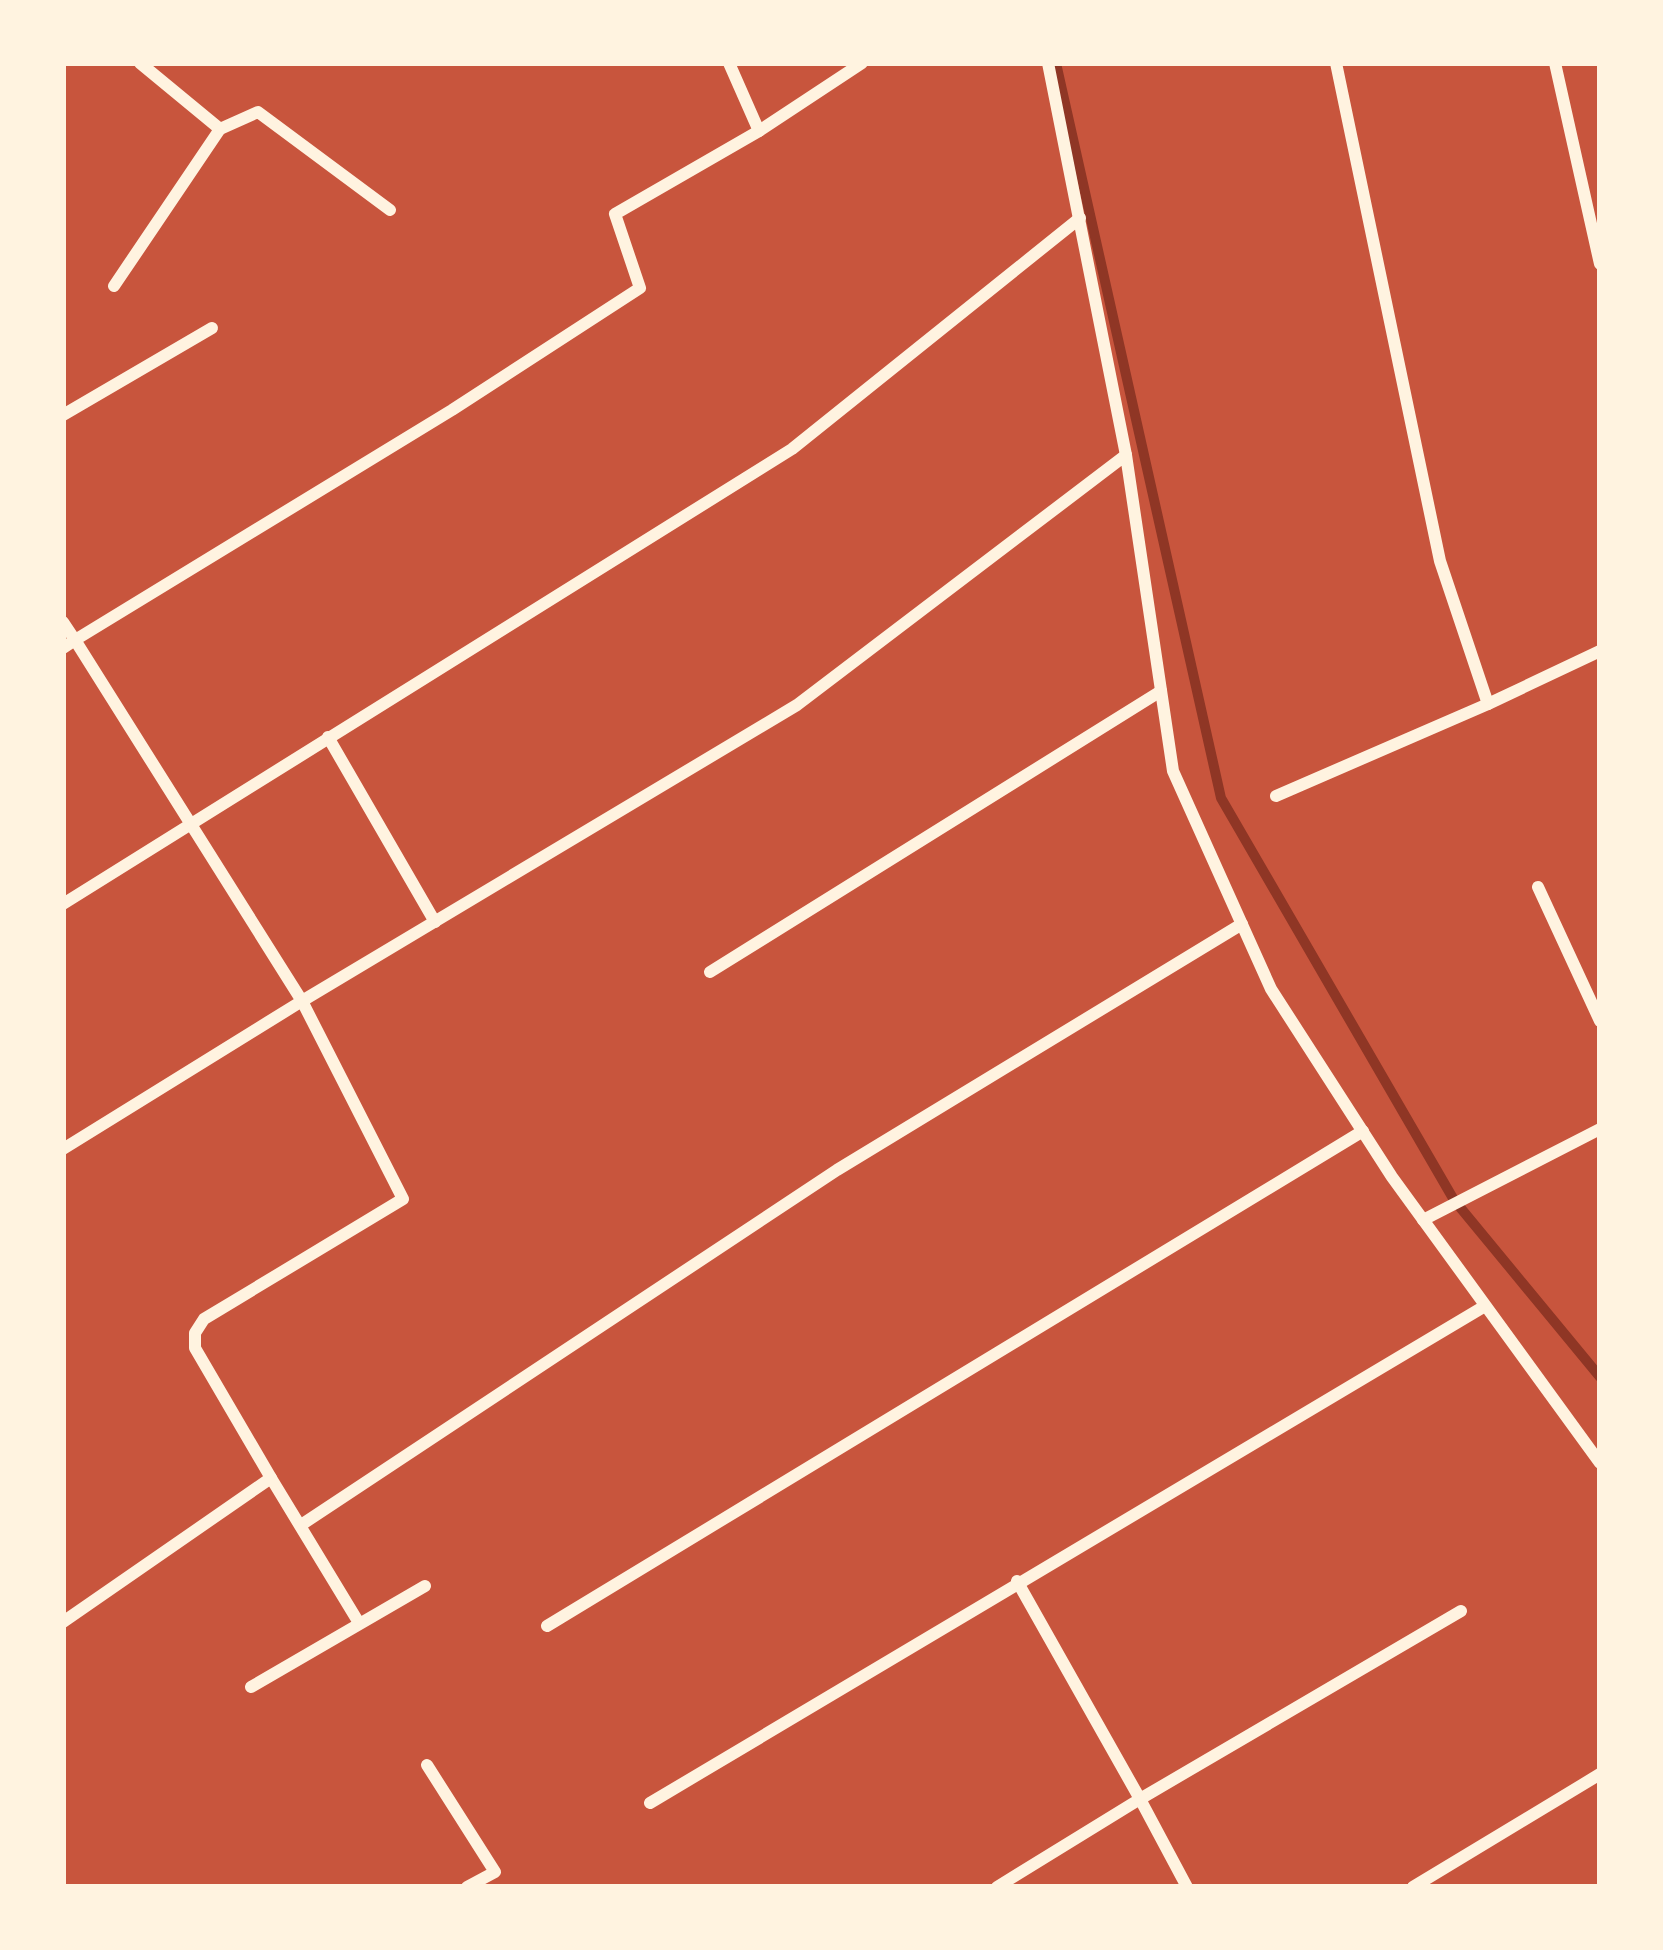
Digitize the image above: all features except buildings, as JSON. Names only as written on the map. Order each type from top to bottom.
[{"type":"street","points":[[140,63],[220,129]]},
{"type":"street","points":[[729,63],[759,131]]},
{"type":"street","points":[[69,644],[452,410],[640,288],[614,214],[759,131],[862,63]]},
{"type":"street","points":[[1048,63],[1126,455],[1173,771],[1271,989],[1423,1220],[1600,1463]]},
{"type":"street","points":[[1336,63],[1440,561],[1487,704]]},
{"type":"street","points":[[1556,63],[1600,264]]},
{"type":"street","points":[[114,286],[220,129],[258,112],[390,210]]},
{"type":"street","points":[[63,904],[792,449],[1080,218]]},
{"type":"street","points":[[63,415],[212,328]]},
{"type":"street","points":[[63,1149],[797,705],[1126,455]]},
{"type":"street","points":[[63,622],[69,644],[191,823],[302,1001],[404,1199],[204,1319],[195,1333],[195,1348],[359,1623]]},
{"type":"street","points":[[1276,796],[1600,651]]},
{"type":"street","points":[[710,972],[1161,691]]},
{"type":"street","points":[[328,737],[435,922]]},
{"type":"street","points":[[1538,887],[1600,1021]]},
{"type":"street","points":[[301,1525],[837,1170],[1242,924]]},
{"type":"street","points":[[1423,1220],[1600,1129]]},
{"type":"street","points":[[547,1626],[1363,1131]]},
{"type":"street","points":[[650,1803],[1485,1306]]},
{"type":"street","points":[[63,1622],[272,1478]]},
{"type":"street","points":[[1017,1581],[1187,1887]]},
{"type":"street","points":[[251,1687],[425,1586]]},
{"type":"street","points":[[997,1887],[1460,1611]]},
{"type":"street","points":[[427,1765],[494,1873],[467,1887]]},
{"type":"street","points":[[1413,1887],[1600,1774]]},
{"type":"waterway","points":[[1056,63],[1221,798],[1454,1200],[1600,1377]]}]
